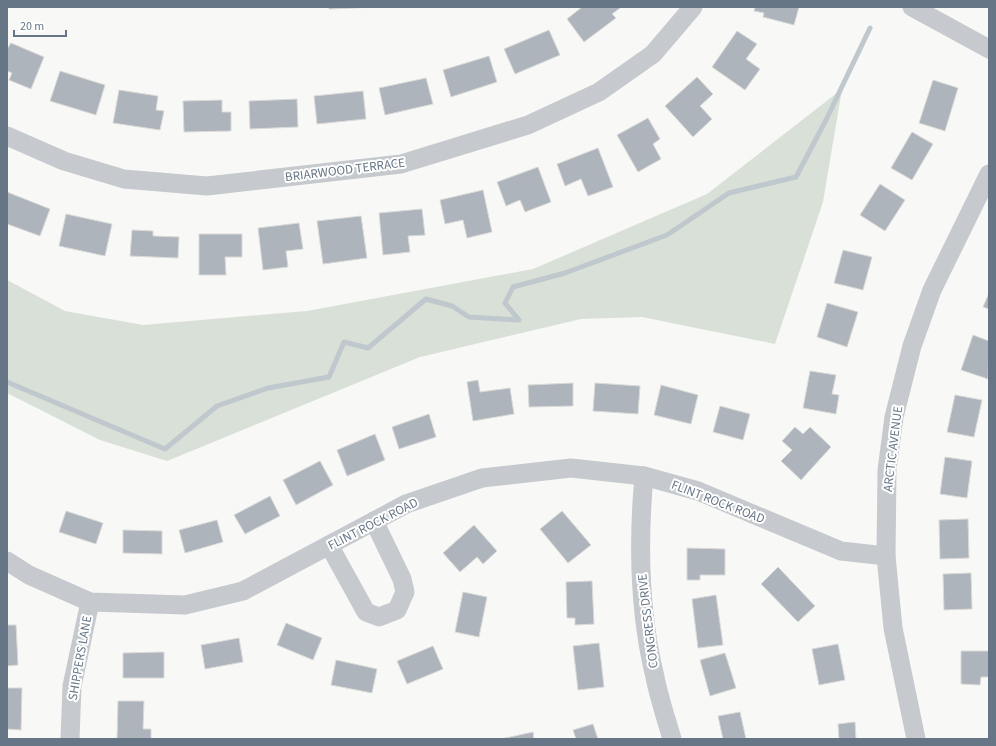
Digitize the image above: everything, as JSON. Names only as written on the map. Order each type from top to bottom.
[{"type":"street","name":"BRIARWOOD TERRACE","points":[[7,136],[64,161],[124,179],[207,186],[401,164],[528,125],[599,92],[653,54],[693,7]]},
{"type":"street","points":[[912,7],[989,49]]},
{"type":"street","name":"ARCTIC AVENUE","points":[[916,739],[893,628],[886,556],[888,470],[894,417],[912,346],[932,290],[989,174]]},
{"type":"street","name":"FLINT ROCK ROAD","points":[[7,561],[29,575],[90,602],[185,605],[243,591],[406,504],[482,478],[572,468],[644,476],[698,491],[841,551],[886,556]]},
{"type":"street","name":"CONGRESS DRIVE","points":[[644,476],[640,516],[642,596],[654,676],[672,739]]},
{"type":"street","points":[[329,545],[366,612],[379,617],[396,610],[405,592],[402,579],[374,521]]},
{"type":"street","name":"SHIPPERS LANE","points":[[70,739],[72,686],[90,602]]},
{"type":"shaded area","points":[[842,89],[823,202],[775,344],[642,317],[581,319],[420,357],[167,461],[100,440],[7,393],[7,280],[65,311],[143,325],[307,311],[533,269],[707,194]]},
{"type":"building","points":[[329,7],[377,7],[329,9]]},
{"type":"building","points":[[582,7],[620,8],[612,14],[616,18],[584,42],[567,19]]},
{"type":"building","points":[[755,7],[799,7],[794,25],[763,17],[764,13],[754,11]]},
{"type":"building","points":[[549,30],[560,55],[515,74],[504,49]]},
{"type":"building","points":[[737,31],[757,44],[746,59],[760,69],[745,90],[712,67]]},
{"type":"building","points":[[11,43],[44,57],[31,89],[9,80],[12,73],[7,71],[7,49]]},
{"type":"building","points":[[489,56],[497,82],[451,97],[443,70]]},
{"type":"building","points":[[60,71],[105,85],[96,115],[50,101]]},
{"type":"building","points":[[697,77],[713,94],[700,106],[712,119],[693,137],[665,106]]},
{"type":"building","points":[[426,78],[433,104],[385,115],[379,88]]},
{"type":"building","points":[[933,80],[958,88],[945,131],[919,123]]},
{"type":"building","points":[[119,90],[158,96],[156,110],[164,111],[160,130],[113,123]]},
{"type":"building","points":[[363,91],[366,119],[317,124],[314,96]]},
{"type":"building","points":[[297,99],[298,127],[250,129],[249,101]]},
{"type":"building","points":[[222,100],[222,112],[231,112],[231,131],[184,132],[183,101]]},
{"type":"building","points":[[648,118],[660,139],[653,144],[661,159],[638,172],[617,135]]},
{"type":"building","points":[[912,132],[933,144],[912,180],[891,168]]},
{"type":"building","points":[[598,148],[613,187],[588,196],[581,179],[565,186],[557,164]]},
{"type":"building","points":[[538,167],[551,202],[525,212],[520,200],[506,206],[497,182]]},
{"type":"building","points":[[880,184],[905,200],[885,231],[860,215]]},
{"type":"building","points":[[483,190],[492,232],[467,238],[463,220],[445,224],[440,200]]},
{"type":"building","points":[[7,192],[50,209],[40,236],[7,224]]},
{"type":"building","points":[[422,209],[425,235],[408,236],[410,252],[383,255],[379,213]]},
{"type":"building","points":[[66,214],[112,224],[105,256],[59,246]]},
{"type":"building","points":[[361,216],[367,258],[323,264],[317,221]]},
{"type":"building","points":[[299,223],[303,249],[286,251],[288,267],[263,270],[258,228]]},
{"type":"building","points":[[132,230],[153,231],[153,236],[179,237],[178,258],[130,256]]},
{"type":"building","points":[[199,234],[242,234],[242,257],[225,257],[226,275],[199,275]]},
{"type":"building","points":[[843,250],[872,257],[863,290],[834,283]]},
{"type":"building","points":[[989,293],[989,309],[983,307]]},
{"type":"building","points":[[827,303],[858,312],[847,347],[817,337]]},
{"type":"building","points":[[973,335],[989,341],[988,379],[961,370]]},
{"type":"building","points":[[810,371],[836,375],[832,394],[839,395],[836,414],[803,408]]},
{"type":"building","points":[[478,380],[480,392],[510,388],[514,414],[473,421],[467,382]]},
{"type":"building","points":[[573,383],[573,406],[529,407],[528,385]]},
{"type":"building","points":[[595,383],[640,386],[638,414],[593,411]]},
{"type":"building","points":[[661,385],[698,395],[691,424],[654,415]]},
{"type":"building","points":[[955,395],[982,400],[974,437],[947,432]]},
{"type":"building","points":[[720,406],[750,414],[743,440],[713,432]]},
{"type":"building","points":[[429,414],[436,437],[399,449],[392,427]]},
{"type":"building","points":[[795,427],[803,434],[810,427],[831,447],[801,480],[781,461],[792,450],[782,441]]},
{"type":"building","points":[[375,434],[385,460],[347,476],[337,450]]},
{"type":"building","points":[[945,457],[972,461],[967,498],[940,494]]},
{"type":"building","points":[[320,461],[333,485],[296,505],[283,480]]},
{"type":"building","points":[[270,496],[280,516],[245,534],[234,515]]},
{"type":"building","points":[[66,511],[103,523],[96,544],[59,532]]},
{"type":"building","points":[[562,511],[591,545],[568,563],[540,529]]},
{"type":"building","points":[[968,519],[969,558],[940,559],[939,520]]},
{"type":"building","points":[[217,520],[223,542],[185,553],[179,530]]},
{"type":"building","points":[[474,525],[497,551],[483,564],[477,557],[460,572],[443,553]]},
{"type":"building","points":[[123,530],[162,531],[162,554],[123,553]]},
{"type":"building","points":[[687,548],[725,549],[725,575],[700,575],[700,580],[687,580]]},
{"type":"building","points":[[778,567],[815,606],[798,622],[761,584]]},
{"type":"building","points":[[971,573],[972,609],[944,610],[943,574]]},
{"type":"building","points":[[592,581],[594,624],[575,625],[575,618],[567,618],[566,582]]},
{"type":"building","points":[[463,592],[487,597],[479,637],[455,632]]},
{"type":"building","points":[[716,595],[723,645],[698,648],[692,599]]},
{"type":"building","points":[[286,623],[322,638],[313,660],[277,645]]},
{"type":"building","points":[[7,625],[16,625],[18,665],[7,666]]},
{"type":"building","points":[[239,638],[243,662],[205,669],[201,645]]},
{"type":"building","points":[[599,643],[604,687],[578,690],[573,646]]},
{"type":"building","points":[[838,644],[845,680],[819,685],[812,649]]},
{"type":"building","points":[[433,646],[443,669],[407,684],[397,661]]},
{"type":"building","points":[[961,651],[989,651],[989,677],[981,677],[980,685],[961,684]]},
{"type":"building","points":[[164,652],[164,678],[123,678],[123,653]]},
{"type":"building","points":[[725,653],[736,688],[710,696],[700,660]]},
{"type":"building","points":[[336,660],[377,669],[372,693],[331,685]]},
{"type":"building","points":[[7,688],[22,688],[21,730],[7,729]]},
{"type":"building","points":[[118,701],[144,701],[143,729],[151,729],[151,739],[117,739]]},
{"type":"building","points":[[740,712],[746,739],[723,739],[718,716]]},
{"type":"building","points":[[855,722],[856,739],[839,739],[838,724]]},
{"type":"building","points":[[593,724],[598,739],[576,739],[573,730]]},
{"type":"building","points":[[533,732],[534,739],[501,739]]},
{"type":"waterway","points":[[7,382],[165,449],[217,406],[268,388],[329,377],[344,342],[368,348],[426,299],[452,306],[469,317],[519,320],[505,303],[513,287],[565,273],[667,235],[729,193],[796,177],[826,120],[870,28]]}]
